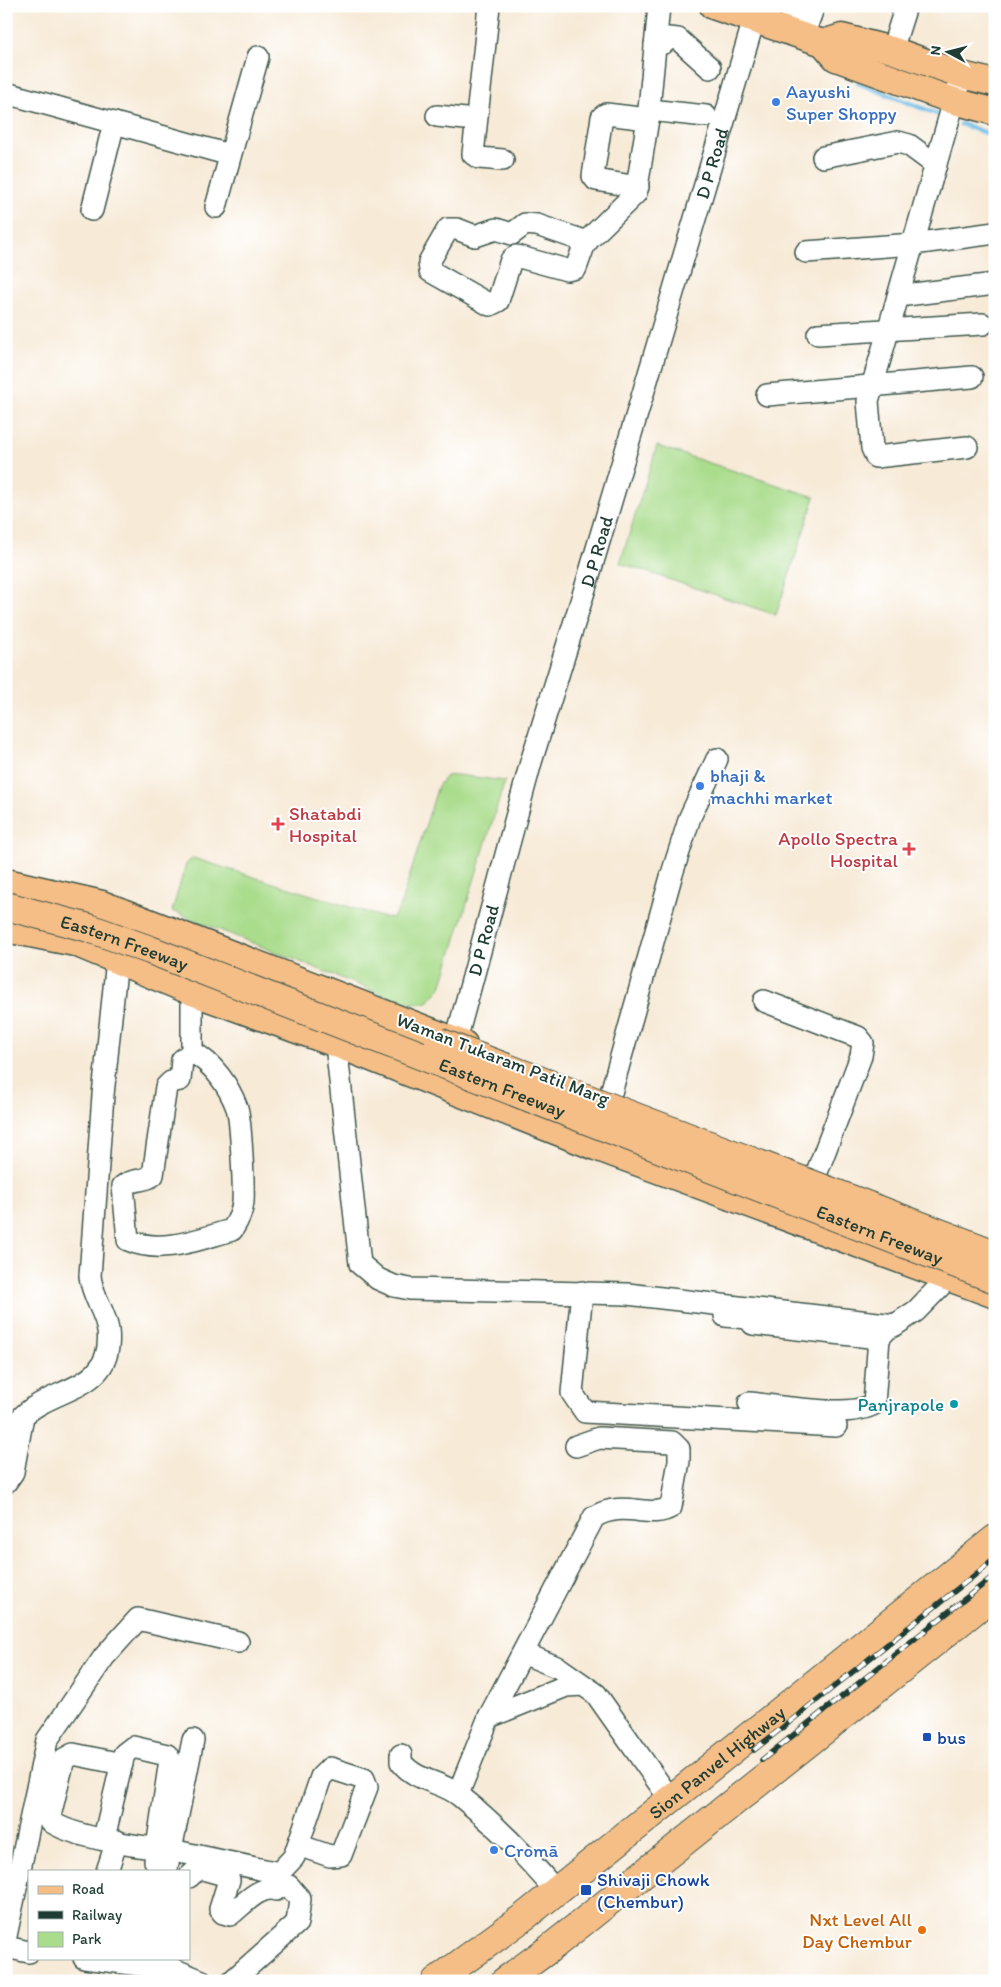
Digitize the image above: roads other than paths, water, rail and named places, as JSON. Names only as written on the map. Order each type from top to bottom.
[{"type":"highway","name":"Eastern Freeway","points":[[6,889],[97,913],[144,930],[995,1254]]},
{"type":"highway","name":"Eastern Freeway","points":[[6,906],[89,928],[150,950],[995,1279]]},
{"type":"highway","name":"Sion Panvel Highway","points":[[436,1981],[556,1891],[995,1539]]},
{"type":"highway","points":[[505,1981],[550,1949],[995,1594]]},
{"type":"main road","points":[[713,6],[805,36],[836,58],[954,101],[995,112]]},
{"type":"main road","points":[[805,36],[842,37],[892,50],[962,75],[995,83]]},
{"type":"main road","name":"Waman Tukaram Patil Marg","points":[[6,882],[102,904],[995,1249]]},
{"type":"main road","points":[[6,929],[75,943],[192,992],[336,1044],[623,1158],[891,1255],[995,1295]]},
{"type":"main road","points":[[623,1158],[640,1112]]},
{"type":"main road","points":[[891,1255],[910,1215]]},
{"type":"street","points":[[489,6],[475,120],[473,154],[478,158],[503,160]]},
{"type":"street","points":[[587,242],[537,225],[525,224],[512,234],[496,228],[475,236],[457,229],[448,229],[429,262],[430,271],[490,305],[498,301],[511,260],[516,256],[566,270],[576,268],[580,251],[622,209],[636,193],[638,187],[649,115],[659,6]]},
{"type":"street","points":[[796,6],[805,36]]},
{"type":"street","points":[[805,36],[814,6]]},
{"type":"street","points":[[892,50],[906,6]]},
{"type":"street","name":"D P Road","points":[[442,1086],[456,1041],[531,762],[587,582],[750,30],[756,19]]},
{"type":"street","points":[[655,45],[664,43],[668,38],[678,39],[710,68]]},
{"type":"street","points":[[216,207],[258,57]]},
{"type":"street","points":[[962,75],[868,401],[872,448],[876,456],[967,447]]},
{"type":"street","points":[[6,93],[230,155]]},
{"type":"street","points":[[638,187],[596,180],[593,176],[602,117],[606,114],[706,116]]},
{"type":"street","points":[[437,116],[475,120]]},
{"type":"street","points":[[92,210],[114,123]]},
{"type":"street","points":[[823,157],[898,142],[909,144],[936,165]]},
{"type":"street","points":[[806,252],[913,244],[995,233]]},
{"type":"street","points":[[898,296],[995,284]]},
{"type":"street","points":[[818,334],[982,324]]},
{"type":"street","points":[[767,395],[972,377]]},
{"type":"street","points":[[609,1100],[671,877],[690,817],[718,758]]},
{"type":"street","points":[[6,1482],[13,1472],[23,1416],[85,1383],[95,1374],[104,1360],[109,1344],[104,1312],[91,1287],[90,1276],[103,1095],[117,959]]},
{"type":"street","points":[[192,992],[192,1052]]},
{"type":"street","points":[[764,1001],[858,1037],[863,1043],[862,1056],[814,1180]]},
{"type":"street","points":[[336,1044],[360,1264],[378,1279],[394,1286],[410,1288],[582,1292],[704,1301],[887,1331]]},
{"type":"street","points":[[192,1052],[203,1058],[221,1079],[238,1110],[243,1202],[240,1217],[232,1230],[176,1246],[140,1245],[128,1240],[124,1186],[128,1182],[149,1178],[153,1175],[166,1087],[171,1082],[180,1080],[182,1060],[192,1052]]},
{"type":"street","points":[[719,1315],[748,1318],[753,1324],[887,1331],[916,1311],[949,1277]]},
{"type":"street","points":[[582,1292],[572,1394],[585,1412],[836,1426]]},
{"type":"street","points":[[749,1404],[848,1412],[874,1404],[887,1331]]},
{"type":"street","points":[[458,1794],[489,1717],[594,1517],[606,1510],[618,1508],[664,1511],[671,1507],[679,1461],[679,1450],[672,1442],[600,1438],[576,1446]]},
{"type":"street","points":[[6,1936],[47,1740],[104,1657],[138,1619],[238,1642]]},
{"type":"street","points":[[523,1653],[559,1668],[596,1694],[670,1799]]},
{"type":"street","points":[[489,1717],[566,1686],[583,1685]]},
{"type":"street","points":[[153,1870],[164,1849],[193,1740]]},
{"type":"street","points":[[108,1870],[124,1754],[133,1747],[167,1754],[170,1760],[164,1849],[166,1870]]},
{"type":"street","points":[[122,1764],[74,1754],[64,1759],[49,1820],[58,1827],[111,1840],[164,1849],[202,1868],[224,1875],[229,1880],[220,1909],[223,1913],[230,1915],[275,1889]]},
{"type":"street","points":[[401,1755],[400,1762],[408,1772],[458,1794],[524,1855],[556,1891]]},
{"type":"street","points":[[202,1868],[267,1870],[279,1873],[294,1857],[298,1846]]},
{"type":"street","points":[[232,1981],[297,1923],[300,1899],[275,1889],[267,1870]]},
{"type":"street","points":[[6,1947],[28,1952]]},
{"type":"street","points":[[118,1960],[163,1963],[173,1970],[202,1981]]},
{"type":"waterway","points":[[858,83],[937,114]]},
{"type":"waterway","points":[[961,124],[995,136]]},
{"type":"railway","points":[[754,1750],[995,1559]]},
{"type":"railway","points":[[762,1760],[995,1575]]},
{"type":"place","name":"Aayushi Super Shoppy","points":[[776,102]]},
{"type":"place","name":"bhaji & machhi market","points":[[700,786]]},
{"type":"place","name":"Shatabdi Hospital","points":[[278,824]]},
{"type":"place","name":"Apollo Spectra Hospital","points":[[909,849]]},
{"type":"place","name":"Panjrapole","points":[[954,1404]]},
{"type":"place","name":"bus","points":[[927,1737]]},
{"type":"place","name":"Cromā","points":[[494,1850]]},
{"type":"place","name":"Shivaji Chowk (Chembur)","points":[[586,1890]]},
{"type":"place","name":"Nxt Level All Day Chembur","points":[[922,1930]]}]
